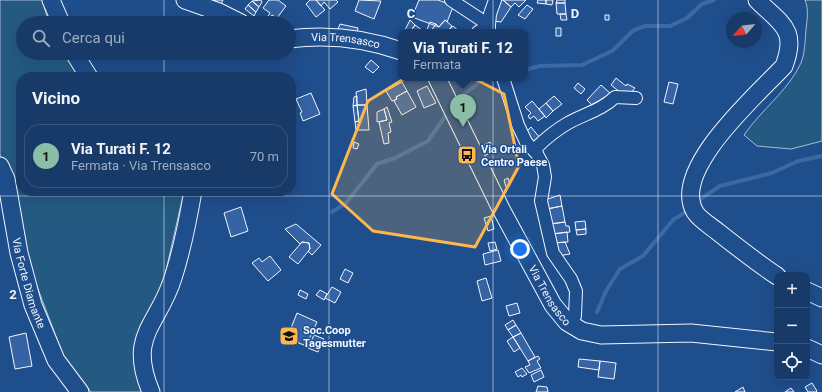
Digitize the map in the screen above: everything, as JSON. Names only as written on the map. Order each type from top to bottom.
[{"type":"main road","points":[[51,0],[58,16]]},
{"type":"main road","points":[[185,0],[227,16]]},
{"type":"main road","points":[[757,0],[784,25],[790,37],[790,51],[784,66],[716,138],[702,159],[690,187],[690,200],[696,213],[704,221],[753,260],[774,274]]},
{"type":"main road","name":"Via Trensasco","points":[[296,38],[314,36],[345,37],[368,41],[398,50]]},
{"type":"main road","points":[[78,60],[86,72]]},
{"type":"main road","name":"Via Trensasco","points":[[438,81],[501,209],[553,305],[567,322],[582,330],[602,335],[691,333],[774,342]]},
{"type":"main road","name":"Via Forte Diamante","points":[[0,166],[6,179],[19,253],[33,305],[56,360],[80,392]]},
{"type":"main road","points":[[151,392],[144,374],[142,354],[145,334],[173,279],[192,196]]},
{"type":"main road","points":[[810,292],[822,298]]},
{"type":"main road","points":[[810,349],[822,355]]},
{"type":"street","points":[[451,0],[489,28]]},
{"type":"street","points":[[489,28],[490,14],[495,0]]},
{"type":"street","points":[[504,81],[526,142],[537,154],[543,165],[545,177],[541,201],[553,253],[571,279],[576,291],[575,316]]},
{"type":"street","points":[[537,154],[536,148],[548,136],[568,123],[603,107],[615,97],[636,98]]},
{"type":"highlighted area","points":[[436,59],[504,94],[519,166],[475,247],[373,231],[332,194],[368,101]]},
{"type":"shaded area","points":[[0,0],[42,0],[47,16],[16,16],[16,60],[70,60],[78,72],[16,72],[16,189],[14,177],[0,155]]},
{"type":"shaded area","points":[[805,0],[822,0],[822,141],[791,149],[757,146],[744,135],[789,83],[801,63],[805,46],[807,15]]},
{"type":"shaded area","points":[[17,196],[183,196],[160,297],[135,344],[138,380],[145,392],[91,392],[63,355],[29,265]]},
{"type":"building","points":[[214,0],[223,0],[221,4]]},
{"type":"building","points":[[261,0],[262,2],[259,7],[252,1]]},
{"type":"building","points":[[269,0],[278,0],[286,6],[278,16],[268,16],[270,13],[263,8]]},
{"type":"building","points":[[310,0],[316,0],[325,10],[316,17],[306,4]]},
{"type":"building","points":[[316,0],[336,0],[338,2],[330,9],[324,2],[321,6]]},
{"type":"building","points":[[359,0],[381,1],[374,19],[355,11]]},
{"type":"building","points":[[419,0],[438,0],[449,4],[455,2],[447,22],[445,20],[439,27],[412,17]]},
{"type":"building","points":[[500,0],[503,0],[511,7],[501,22],[493,21]]},
{"type":"building","points":[[503,0],[526,0],[519,7],[515,3],[511,7]]},
{"type":"building","points":[[538,0],[546,0],[546,4],[537,3]]},
{"type":"building","points":[[546,0],[553,0],[552,5],[546,4]]},
{"type":"building","points":[[557,0],[565,0],[565,3],[556,3]]},
{"type":"building","points":[[252,1],[259,7],[256,12],[248,5]]},
{"type":"building","points":[[556,3],[565,3],[566,14],[557,14]]},
{"type":"building","points":[[248,5],[256,12],[254,16],[245,9]]},
{"type":"building","points":[[527,5],[533,9],[525,19],[518,15]]},
{"type":"building","points":[[560,14],[566,14],[567,20],[561,20]]},
{"type":"building","points":[[605,15],[609,15],[609,20],[605,20]]},
{"type":"building","points":[[410,20],[415,25],[412,29],[406,29]]},
{"type":"building","points":[[445,20],[452,26],[450,29],[432,29],[436,24],[439,27]]},
{"type":"building","points":[[430,22],[436,24],[432,29],[427,29]]},
{"type":"building","points":[[340,24],[358,28],[357,33],[338,29]]},
{"type":"building","points":[[415,25],[421,29],[412,29]]},
{"type":"building","points":[[556,28],[561,28],[561,36],[556,36]]},
{"type":"building","points":[[371,60],[379,67],[373,73],[365,67]]},
{"type":"building","points":[[616,78],[626,86],[627,84],[635,88],[629,95],[621,93],[611,85]]},
{"type":"building","points":[[402,82],[407,91],[392,101],[386,91]]},
{"type":"building","points":[[669,82],[678,84],[673,104],[664,102]]},
{"type":"building","points":[[578,83],[585,89],[581,94],[574,88]]},
{"type":"building","points":[[601,85],[611,94],[594,107],[587,100]]},
{"type":"building","points":[[427,86],[436,103],[424,108],[417,91]]},
{"type":"building","points":[[366,89],[367,105],[357,105],[356,92]]},
{"type":"building","points":[[407,91],[416,107],[402,115],[394,101],[397,99],[396,97]]},
{"type":"building","points":[[311,93],[320,114],[303,121],[300,113],[302,112],[296,99]]},
{"type":"building","points":[[357,96],[357,105],[353,106],[354,97]]},
{"type":"building","points":[[554,96],[562,104],[553,111],[546,103]]},
{"type":"building","points":[[532,101],[545,116],[538,121],[534,116],[530,119],[528,116],[531,113],[525,107]]},
{"type":"building","points":[[546,103],[553,111],[546,118],[539,109]]},
{"type":"building","points":[[357,105],[359,121],[355,122],[353,106]]},
{"type":"building","points":[[357,105],[367,105],[369,130],[356,130],[355,122],[359,121]]},
{"type":"building","points":[[387,107],[392,122],[389,123],[391,132],[388,133],[389,143],[384,144],[379,122],[387,120],[384,109]]},
{"type":"building","points":[[384,109],[387,120],[377,122],[377,112]]},
{"type":"building","points":[[531,127],[540,138],[533,144],[524,134]]},
{"type":"building","points":[[354,142],[359,144],[357,149],[353,148]]},
{"type":"building","points":[[490,142],[494,151],[486,155],[482,146]]},
{"type":"building","points":[[508,178],[510,185],[506,187],[504,180]]},
{"type":"building","points":[[560,195],[562,206],[547,209],[545,200]]},
{"type":"building","points":[[562,206],[565,222],[550,224],[547,209]]},
{"type":"building","points":[[241,207],[248,231],[231,237],[224,213]]},
{"type":"building","points":[[491,216],[494,229],[488,231],[484,218]]},
{"type":"building","points":[[585,221],[586,229],[576,230],[575,222]]},
{"type":"building","points":[[565,222],[566,226],[569,226],[570,232],[552,234],[550,224]]},
{"type":"building","points":[[296,224],[321,245],[312,255],[308,251],[310,249],[309,243],[302,242],[300,244],[285,229]]},
{"type":"building","points":[[586,229],[586,234],[577,235],[576,230]]},
{"type":"building","points":[[567,232],[568,242],[553,243],[552,234]]},
{"type":"building","points":[[302,242],[309,243],[310,249],[298,264],[289,257]]},
{"type":"building","points":[[495,242],[497,249],[490,251],[488,243]]},
{"type":"building","points":[[565,242],[570,254],[558,256],[553,243]]},
{"type":"building","points":[[498,250],[501,261],[485,265],[483,254]]},
{"type":"building","points":[[270,256],[281,270],[268,281],[252,263],[259,258],[262,262]]},
{"type":"building","points":[[345,269],[353,273],[348,283],[340,279]]},
{"type":"building","points":[[486,278],[492,298],[482,301],[477,281]]},
{"type":"building","points":[[332,287],[341,292],[335,303],[325,298]]},
{"type":"building","points":[[300,290],[308,294],[306,299],[298,295]]},
{"type":"building","points":[[320,290],[327,294],[324,300],[316,295]]},
{"type":"building","points":[[517,303],[520,313],[509,316],[506,306]]},
{"type":"building","points":[[297,313],[317,322],[306,346],[287,338]]},
{"type":"building","points":[[513,320],[516,325],[508,330],[505,325]]},
{"type":"building","points":[[516,325],[521,333],[513,337],[508,330]]},
{"type":"building","points":[[26,333],[32,366],[15,369],[9,337]]},
{"type":"building","points":[[521,333],[535,357],[528,361],[513,337]]},
{"type":"building","points":[[314,335],[324,339],[318,352],[308,348]]},
{"type":"building","points":[[513,337],[520,348],[514,352],[507,341]]},
{"type":"building","points":[[538,356],[540,359],[537,361],[541,368],[529,373],[525,367],[530,365],[528,361]]},
{"type":"building","points":[[579,359],[600,361],[599,370],[578,367]]},
{"type":"building","points":[[600,361],[616,363],[614,379],[598,377]]},
{"type":"building","points":[[522,368],[527,374],[522,377],[521,375],[518,377],[515,372]]},
{"type":"building","points":[[541,370],[544,377],[534,382],[531,375]]},
{"type":"building","points":[[812,383],[817,391],[808,392],[805,387]]},
{"type":"building","points":[[538,386],[547,387],[548,392],[536,392]]},
{"type":"building","points":[[743,387],[745,392],[735,392]]},
{"type":"building","points":[[791,388],[794,392],[785,392]]},
{"type":"waterway","points":[[528,69],[540,66],[582,65],[612,51],[634,30],[645,26],[670,26],[687,18],[702,4],[714,0]]},
{"type":"waterway","points":[[454,102],[481,81]]},
{"type":"waterway","points":[[332,212],[346,203],[377,164],[395,158],[428,141],[449,111]]},
{"type":"waterway","points":[[696,202],[720,186],[772,173],[798,161],[822,156]]},
{"type":"waterway","points":[[597,312],[606,291],[620,269],[643,256],[673,220],[689,210]]},
{"type":"place","name":"Via Turati F. 12","points":[[463,127]]},
{"type":"place","name":"Via Ortali Centro Paese","points":[[467,155]]},
{"type":"place","name":"Soc.Coop Tagesmutter","points":[[289,336]]}]
